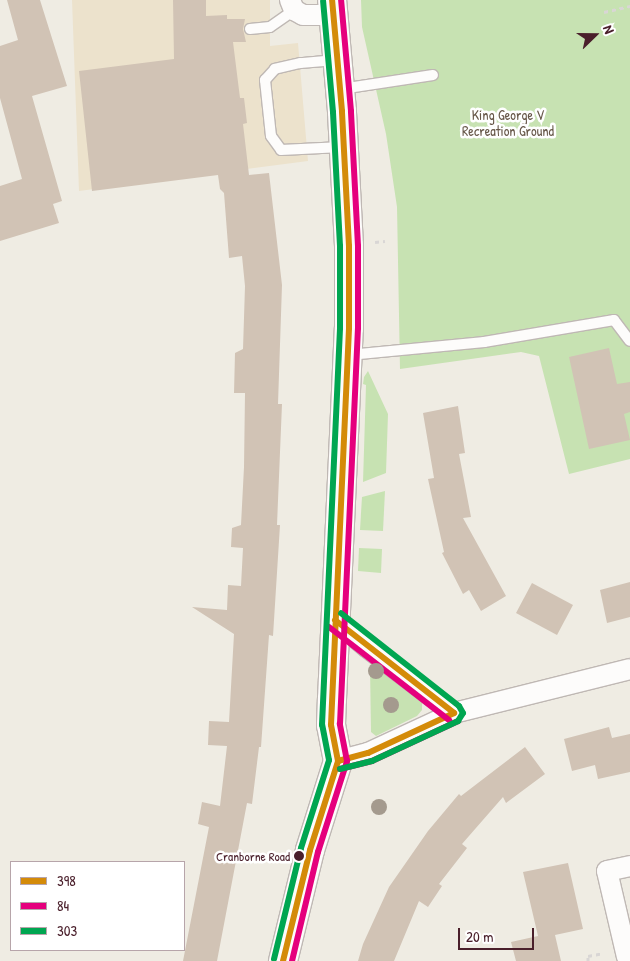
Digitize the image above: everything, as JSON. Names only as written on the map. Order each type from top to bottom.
[{"type":"main road","points":[[283,961],[310,850],[338,761],[332,725],[335,620],[349,355],[349,246],[340,89],[332,8]]},
{"type":"street","points":[[292,5],[303,15],[332,8]]},
{"type":"street","points":[[335,620],[367,647],[454,713]]},
{"type":"street","points":[[338,761],[368,752],[454,713],[630,669]]},
{"type":"street","points":[[627,957],[606,871],[630,866]]},
{"type":"lane","points":[[250,29],[270,27],[292,5]]},
{"type":"lane","points":[[337,60],[300,63],[275,69],[265,80],[271,136],[281,150],[344,147]]},
{"type":"lane","points":[[340,89],[433,75]]},
{"type":"lane","points":[[349,355],[484,342],[614,320],[630,341]]},
{"type":"path","points":[[604,12],[630,6]]},
{"type":"shaded area","points":[[72,0],[270,0],[270,46],[298,43],[308,161],[79,191]]},
{"type":"green space","name":"King George V Recreation Ground","points":[[361,0],[630,0],[630,459],[569,474],[539,356],[521,352],[400,369],[397,207],[386,134],[362,27]]},
{"type":"green space","points":[[368,371],[388,414],[386,473],[363,482],[366,385],[363,384],[364,377]]},
{"type":"green space","points":[[385,491],[383,531],[360,530],[362,497]]},
{"type":"green space","points":[[359,548],[382,549],[381,573],[358,571]]},
{"type":"green space","points":[[373,660],[417,693],[422,703],[422,710],[417,716],[376,736],[371,732],[370,666]]},
{"type":"building","points":[[7,0],[40,0],[67,86],[32,96],[62,201],[53,204],[59,223],[0,241],[0,186],[22,179],[0,98],[0,46],[18,40]]},
{"type":"building","points":[[173,0],[206,0],[206,16],[227,15],[227,19],[245,19],[243,29],[246,42],[233,42],[240,98],[244,98],[247,123],[243,124],[249,175],[269,173],[282,285],[278,404],[282,404],[277,525],[280,525],[273,636],[269,635],[261,747],[259,747],[252,804],[247,803],[217,961],[183,961],[209,827],[198,824],[202,802],[220,806],[227,746],[208,745],[209,721],[229,722],[234,634],[192,607],[227,610],[228,585],[241,586],[243,548],[231,547],[232,528],[241,525],[244,467],[245,393],[234,393],[235,353],[243,349],[245,286],[242,256],[229,258],[224,193],[220,189],[218,175],[92,191],[79,71],[174,59]]},
{"type":"building","points":[[609,348],[617,384],[630,382],[630,412],[624,414],[630,440],[589,449],[569,357]]},
{"type":"building","points":[[458,406],[465,453],[459,454],[471,517],[463,518],[506,596],[481,611],[469,590],[463,594],[442,553],[444,552],[428,479],[434,478],[423,413]]},
{"type":"building","points":[[630,582],[630,617],[607,623],[600,590]]},
{"type":"building","points":[[532,583],[573,605],[557,635],[516,613]]},
{"type":"building","points":[[609,727],[612,738],[630,734],[630,772],[598,779],[595,765],[572,771],[564,739]]},
{"type":"building","points":[[525,747],[545,774],[506,803],[503,797],[462,844],[467,848],[439,884],[442,886],[428,907],[419,901],[394,961],[358,961],[363,944],[389,887],[428,831],[459,794],[461,796]]},
{"type":"building","points":[[568,863],[583,929],[555,935],[561,961],[516,961],[511,942],[538,936],[523,872]]},
{"type":"transit line","name":"398","points":[[283,961],[310,850],[338,761],[331,725],[349,328],[349,246],[342,111],[332,0]]},
{"type":"transit line","name":"84","points":[[292,961],[318,852],[347,761],[340,724],[358,328],[358,246],[351,111],[341,0]]},
{"type":"transit line","name":"303","points":[[274,959],[301,848],[329,760],[322,725],[340,328],[340,246],[333,112],[323,1]]},
{"type":"transit line","name":"303","points":[[340,769],[372,761],[458,721],[463,713],[459,706],[341,613]]},
{"type":"transit line","name":"398","points":[[335,620],[454,713]]},
{"type":"transit line","name":"84","points":[[329,627],[449,720]]},
{"type":"transit line","name":"398","points":[[338,761],[368,753],[454,713]]},
{"type":"transit line","name":"84","points":[[340,769],[372,761],[458,721]]},
{"type":"place","name":"Cranborne Road","points":[[299,856]]}]
